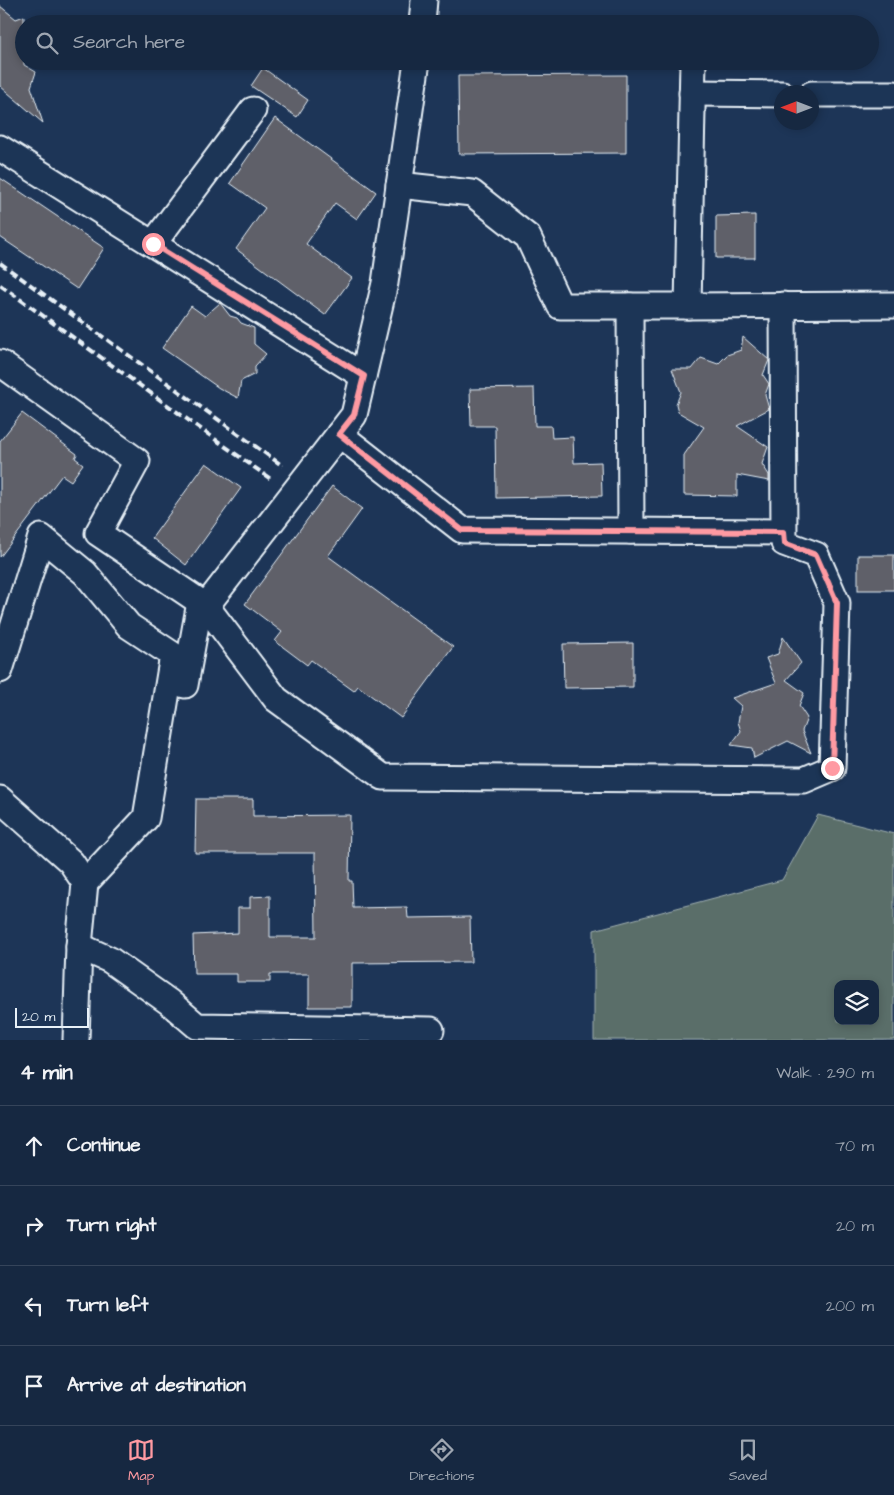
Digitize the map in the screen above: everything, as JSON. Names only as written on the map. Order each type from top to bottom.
[{"type":"lane","points":[[423,15],[424,0]]},
{"type":"lane","points":[[76,1040],[79,946],[85,883],[146,818],[164,808],[203,604],[354,415],[385,283],[416,70]]},
{"type":"lane","points":[[688,306],[693,70]]},
{"type":"lane","points":[[692,93],[774,94]]},
{"type":"lane","points":[[819,94],[894,94]]},
{"type":"lane","points":[[153,244],[253,110]]},
{"type":"lane","points":[[0,148],[364,376]]},
{"type":"lane","points":[[399,185],[472,193],[528,237],[560,306],[894,305]]},
{"type":"lane","points":[[0,363],[137,461],[98,533],[203,604],[276,699],[383,777],[804,780],[832,768],[837,603],[816,555],[784,543],[783,305]]},
{"type":"lane","points":[[630,306],[631,531]]},
{"type":"lane","points":[[339,434],[462,530],[783,532]]},
{"type":"lane","points":[[0,670],[41,537],[85,573],[129,626],[173,655],[146,818]]},
{"type":"lane","points":[[0,799],[71,862],[85,883]]},
{"type":"lane","points":[[79,946],[110,960],[169,1002],[196,1026],[431,1030]]},
{"type":"green space","points":[[818,815],[894,834],[894,1040],[594,1040],[594,930],[782,880]]},
{"type":"building","points":[[0,6],[15,18],[15,70],[33,70],[36,72],[31,87],[43,123],[0,86]]},
{"type":"building","points":[[262,70],[266,70],[308,100],[297,117],[251,86]]},
{"type":"building","points":[[626,75],[626,153],[459,154],[458,76]]},
{"type":"building","points":[[275,118],[376,192],[357,219],[335,203],[306,244],[352,278],[325,315],[236,249],[265,208],[230,183]]},
{"type":"building","points":[[0,178],[104,248],[77,289],[0,237]]},
{"type":"building","points":[[755,215],[755,258],[716,258],[716,216]]},
{"type":"building","points":[[220,303],[230,316],[254,328],[254,344],[266,354],[255,366],[255,374],[241,381],[238,398],[219,388],[162,348],[191,306],[205,316]]},
{"type":"building","points":[[743,337],[769,360],[763,375],[769,384],[765,395],[769,409],[737,426],[768,447],[762,464],[769,475],[769,481],[737,475],[737,496],[684,495],[684,455],[704,427],[678,412],[676,404],[681,392],[672,369],[692,369],[701,358],[718,364],[727,355],[741,350]]},
{"type":"building","points":[[534,388],[535,426],[551,426],[552,438],[573,437],[574,463],[601,462],[602,496],[496,498],[495,426],[471,426],[470,389]]},
{"type":"building","points":[[22,413],[77,454],[75,458],[83,464],[71,481],[62,475],[0,557],[0,441]]},
{"type":"building","points":[[206,463],[241,488],[186,565],[152,538]]},
{"type":"building","points":[[332,486],[362,509],[328,556],[453,647],[401,718],[358,686],[354,691],[311,660],[307,665],[275,641],[282,632],[245,604]]},
{"type":"building","points":[[858,555],[894,555],[894,590],[858,590]]},
{"type":"building","points":[[783,637],[801,663],[786,680],[804,693],[799,706],[807,718],[802,731],[811,753],[788,741],[754,758],[752,748],[731,745],[741,731],[738,722],[741,706],[732,698],[776,683],[766,658],[778,654]]},
{"type":"building","points":[[633,643],[633,687],[564,688],[563,644]]},
{"type":"building","points":[[196,799],[253,799],[253,816],[350,815],[349,881],[352,881],[353,908],[407,907],[408,918],[470,917],[471,962],[352,963],[352,1007],[309,1007],[309,974],[270,974],[270,982],[237,982],[237,974],[194,974],[193,935],[238,933],[238,908],[250,908],[250,897],[270,896],[270,937],[316,937],[315,853],[195,853]]},
{"type":"railway","points":[[0,263],[283,466]]},
{"type":"railway","points":[[0,285],[272,480]]},
{"type":"route","points":[[153,244],[364,376],[354,415],[339,434],[462,530],[783,532],[784,543],[816,555],[837,603],[832,768]]}]
